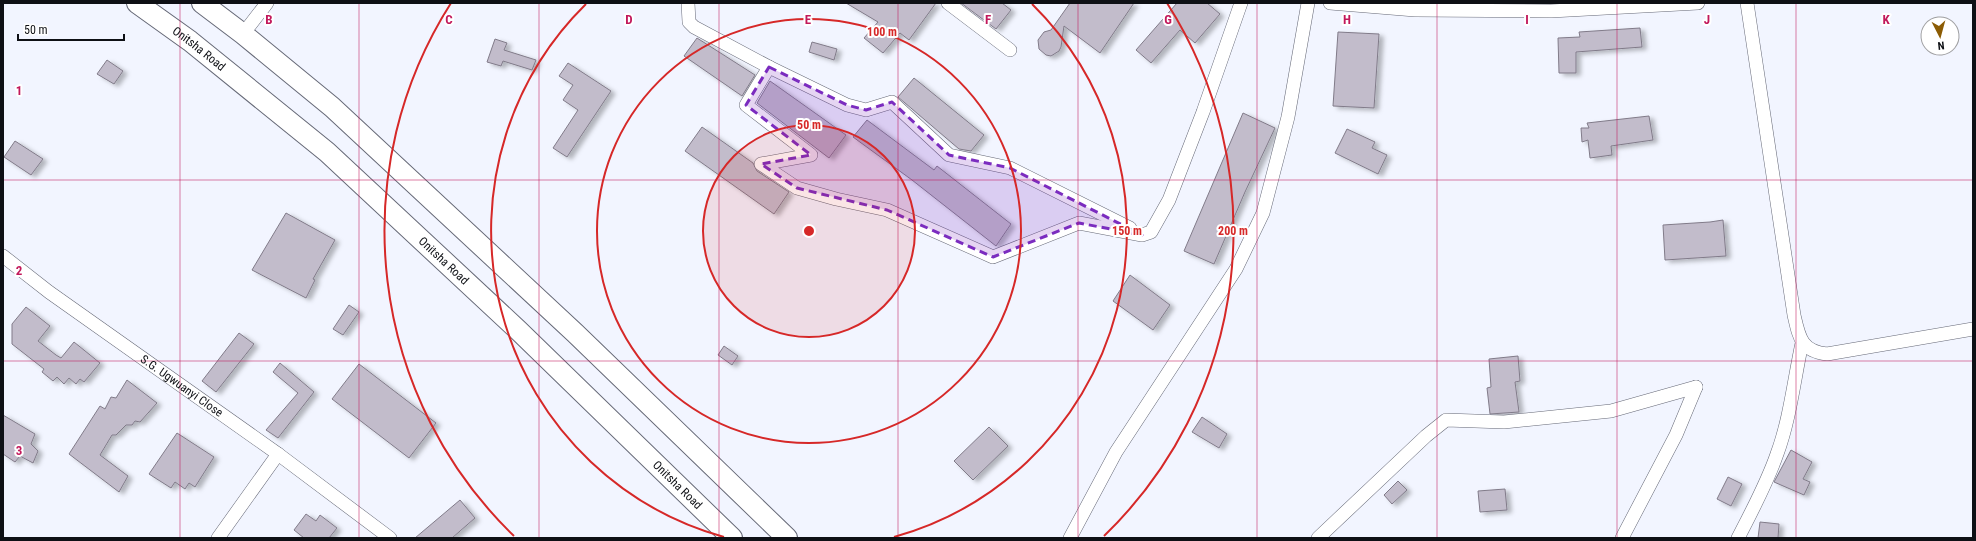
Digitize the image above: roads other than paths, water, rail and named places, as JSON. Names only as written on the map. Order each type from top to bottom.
[{"type":"main road","name":"Onitsha Road","points":[[137,3],[190,41],[327,152],[518,330],[732,538]]},
{"type":"main road","points":[[202,3],[243,34],[332,107],[434,200],[788,538]]},
{"type":"street","points":[[243,34],[267,3]]},
{"type":"street","points":[[688,3],[689,22],[694,27],[769,67],[847,105],[866,110],[892,102],[949,155],[1010,168],[1073,198],[1142,235]]},
{"type":"street","points":[[948,3],[1010,50]]},
{"type":"street","points":[[769,67],[746,105],[811,155],[761,164],[797,188],[836,199],[888,210],[993,256],[1079,223],[1142,235],[1151,232],[1169,200],[1203,112],[1241,3]]},
{"type":"street","points":[[1070,538],[1116,452],[1236,269],[1263,213],[1288,117],[1308,3]]},
{"type":"street","points":[[1330,3],[1415,10],[1551,11],[1698,3]]},
{"type":"street","points":[[1738,538],[1762,492],[1778,454],[1790,407],[1802,343],[1794,315],[1747,3]]},
{"type":"street","name":"S.G. Ugwuanyi Close","points":[[3,256],[49,292],[278,454],[390,538]]},
{"type":"street","points":[[1802,343],[1811,350],[1827,354],[1973,329]]},
{"type":"street","points":[[1318,538],[1426,436],[1446,420],[1504,422],[1611,411],[1696,387],[1676,435],[1622,538]]},
{"type":"street","points":[[218,538],[278,454]]}]
